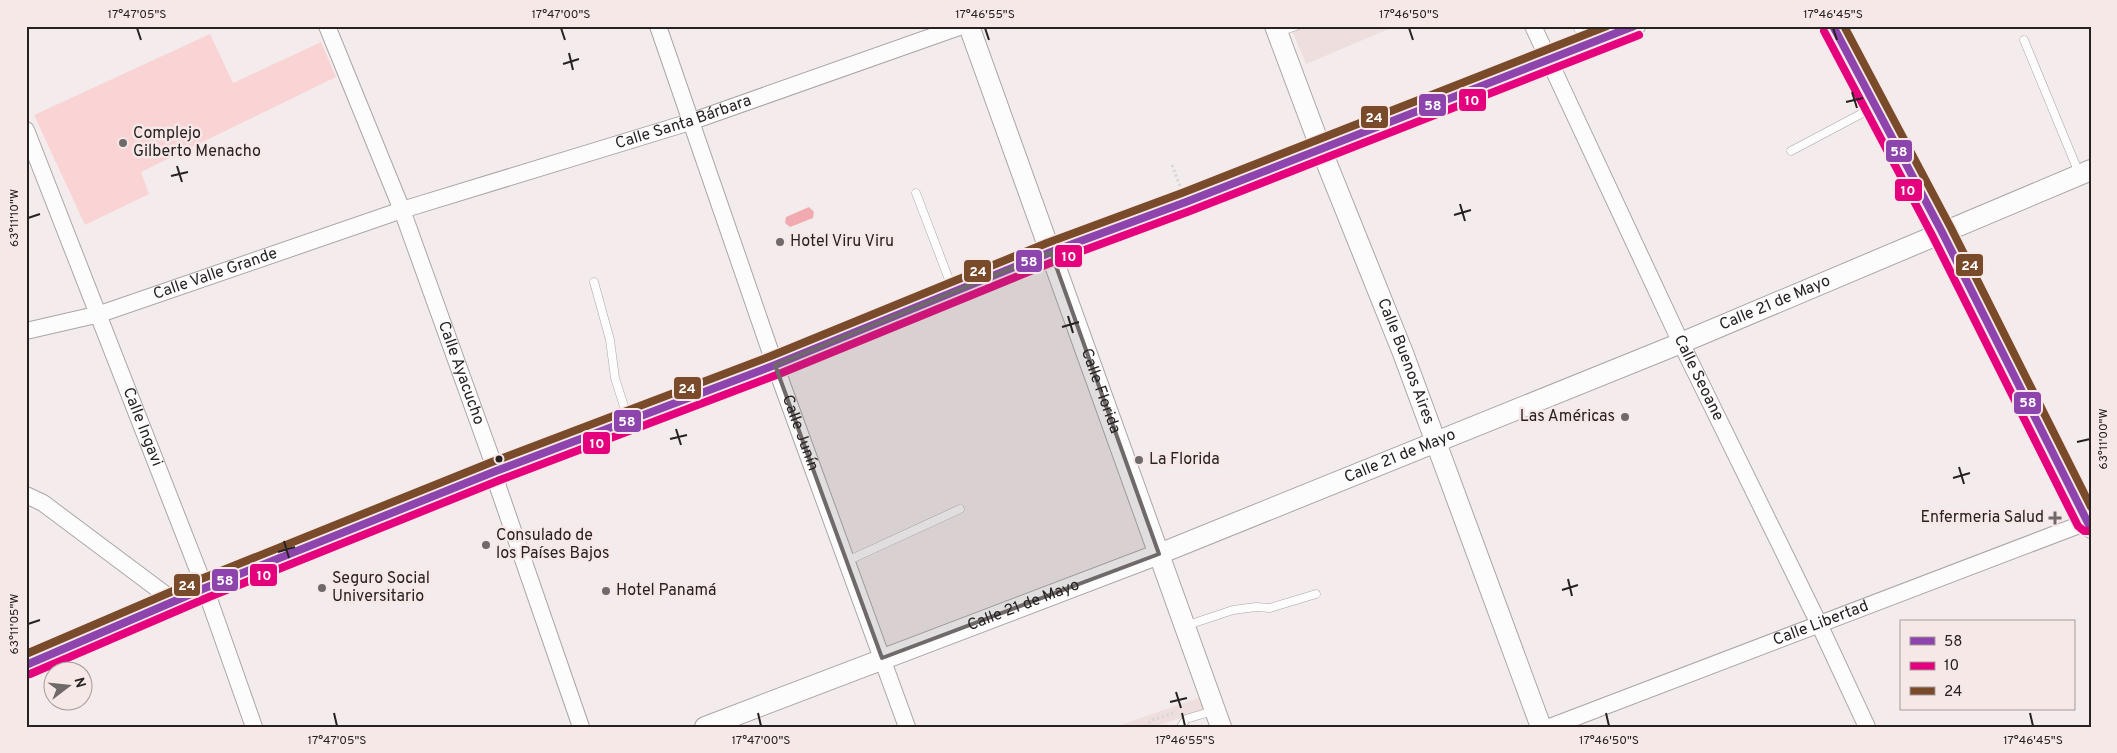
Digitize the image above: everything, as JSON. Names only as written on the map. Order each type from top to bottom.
[{"type":"street","name":"Calle Ayacucho","points":[[327,26],[402,210],[496,471],[498,487],[580,727]]},
{"type":"street","name":"Calle Junín","points":[[658,26],[775,365],[907,727]]},
{"type":"street","name":"Calle Santa Bárbara","points":[[402,210],[690,122],[962,26]]},
{"type":"street","name":"Calle Florida","points":[[969,26],[1218,718]]},
{"type":"street","name":"Calle Seoane","points":[[1533,26],[1681,343],[1819,624],[1867,727]]},
{"type":"street","points":[[26,665],[205,588],[496,471],[775,365],[1051,252],[1635,26]]},
{"type":"street","points":[[1833,26],[1942,232],[2089,524]]},
{"type":"street","name":"Calle Buenos Aires","points":[[1283,28],[1321,149],[1406,352],[1436,441],[1541,727]]},
{"type":"street","name":"Calle Ingavi","points":[[26,130],[100,314],[205,588],[254,727]]},
{"type":"street","name":"Calle 21 de Mayo","points":[[705,727],[1159,554],[1681,343],[2085,172]]},
{"type":"street","name":"Calle Valle Grande","points":[[26,330],[100,314],[402,210]]},
{"type":"street","points":[[26,495],[43,503],[174,601]]},
{"type":"street","name":"Calle Libertad","points":[[1550,727],[1819,624],[2089,524]]},
{"type":"lane","points":[[1578,26],[1586,46]]},
{"type":"lane","points":[[2024,40],[2085,172]]},
{"type":"lane","points":[[1791,150],[1876,106]]},
{"type":"lane","points":[[916,192],[954,292]]},
{"type":"lane","points":[[594,282],[608,332],[615,378],[629,421]]},
{"type":"lane","points":[[847,562],[960,509]]},
{"type":"lane","points":[[1185,626],[1233,610],[1256,607],[1270,608],[1316,594]]},
{"type":"lane","points":[[1181,727],[1186,719],[1218,718]]},
{"type":"highlighted area","points":[[1051,252],[1159,554],[882,658],[775,365]]},
{"type":"shaded area","points":[[1290,26],[1396,26],[1306,64]]},
{"type":"shaded area","name":"Complejo Gilberto Menacho","points":[[210,34],[233,83],[321,42],[336,77],[141,172],[149,194],[85,225],[34,115]]},
{"type":"shaded area","points":[[809,207],[814,212],[813,218],[790,227],[785,223],[786,217]]},
{"type":"shaded area","points":[[1201,697],[1205,710],[1159,725],[1159,727],[1115,727]]},
{"type":"transit line","name":"24","points":[[26,654],[201,579],[492,462],[771,356],[1047,243],[1182,193],[1607,26]]},
{"type":"transit line","name":"58","points":[[26,665],[205,588],[496,471],[775,365],[1051,252],[1186,202],[1634,26]]},
{"type":"transit line","name":"58","points":[[1833,26],[1942,232],[2091,529]]},
{"type":"transit line","name":"24","points":[[1844,26],[1951,228],[2091,507]]},
{"type":"transit line","name":"10","points":[[1824,31],[1933,237],[2078,526],[2084,531],[2091,531]]},
{"type":"transit line","name":"10","points":[[30,674],[209,597],[500,480],[779,374],[1055,261],[1190,211],[1639,35]]},
{"type":"place","name":"Complejo Gilberto Menacho","points":[[123,143]]},
{"type":"place","name":"Hotel Viru Viru","points":[[780,242]]},
{"type":"place","name":"Las Américas","points":[[1625,417]]},
{"type":"place","name":"La Florida","points":[[1139,460]]},
{"type":"place","name":"Enfermeria Salud","points":[[2055,518]]},
{"type":"place","name":"Consulado de los Países Bajos","points":[[486,545]]},
{"type":"place","name":"Seguro Social Universitario","points":[[322,588]]},
{"type":"place","name":"Hotel Panamá","points":[[606,591]]}]
